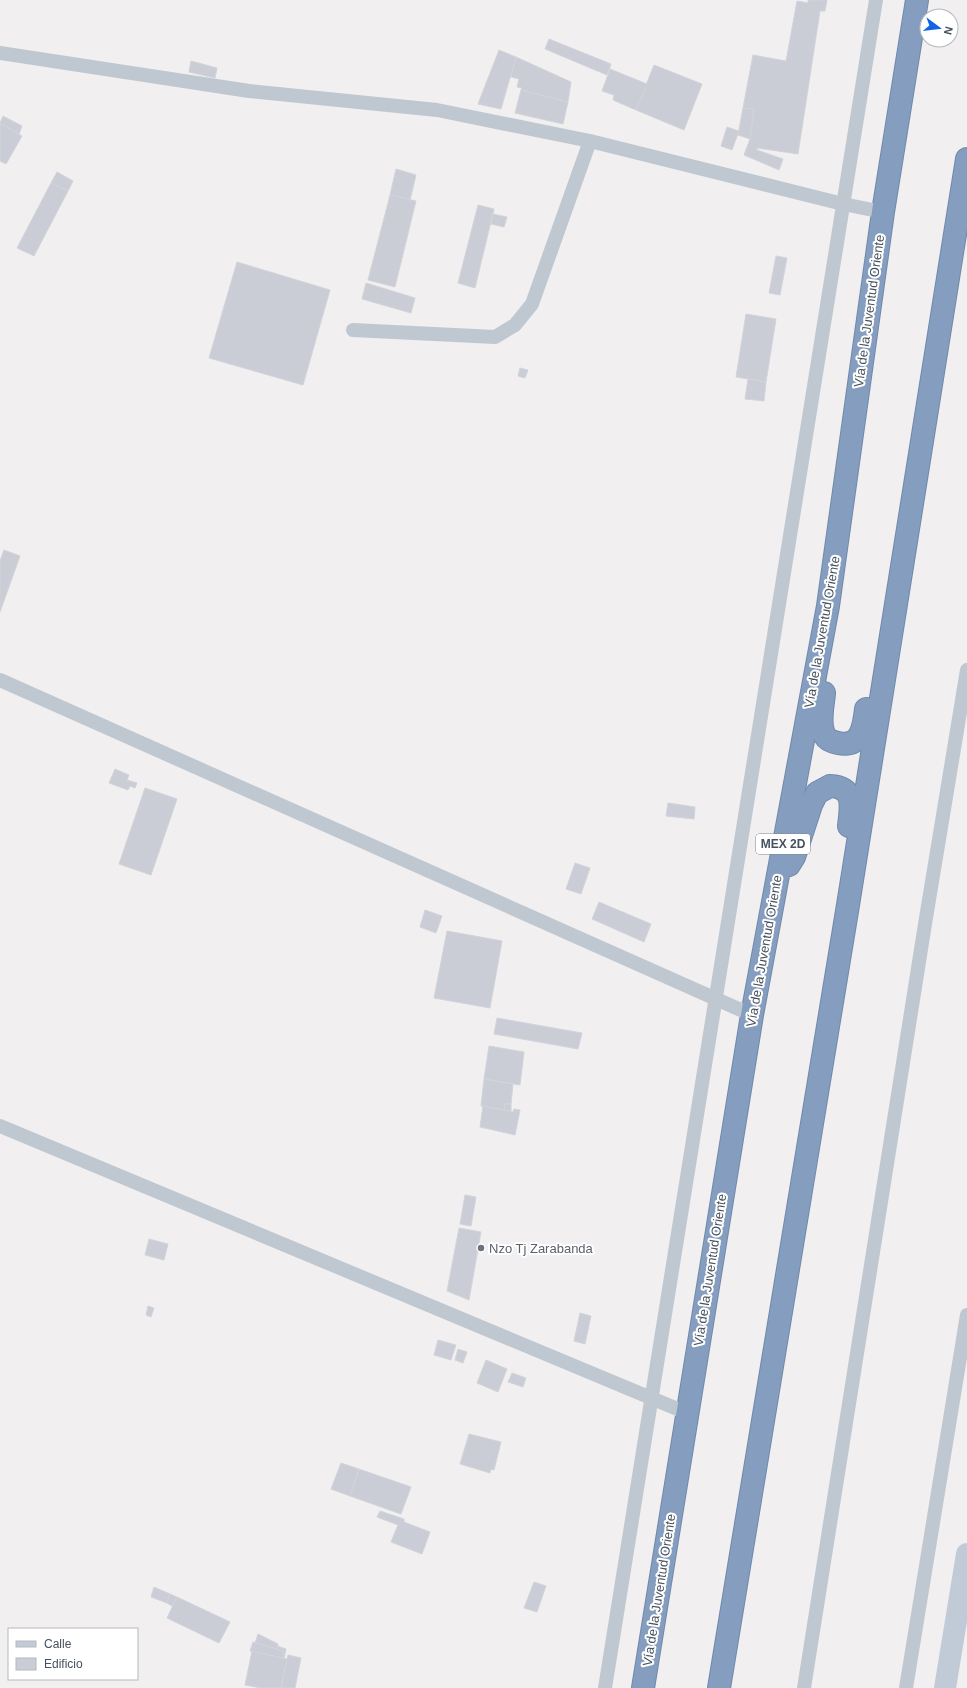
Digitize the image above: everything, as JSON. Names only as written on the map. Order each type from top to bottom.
[{"type":"highway","name":"Vía de la Juventud Oriente","points":[[643,1688],[752,1014],[828,606],[882,212],[917,0]]},
{"type":"highway","points":[[719,1688],[848,905],[967,159]]},
{"type":"highway","points":[[828,606],[830,633],[822,724],[825,736],[830,741],[839,744],[850,744],[860,737],[879,639],[894,615]]},
{"type":"highway","points":[[774,895],[794,857],[811,805],[817,793],[830,786],[836,786],[845,790],[850,796],[851,803],[847,848],[848,905]]},
{"type":"main road","points":[[945,1688],[967,1554]]},
{"type":"lane","points":[[605,1688],[876,0]]},
{"type":"lane","points":[[0,53],[250,90],[437,110],[590,141],[843,204],[882,212]]},
{"type":"lane","points":[[353,330],[495,337],[515,325],[532,304],[590,141]]},
{"type":"lane","points":[[804,1688],[925,924],[967,670]]},
{"type":"lane","points":[[0,680],[752,1014]]},
{"type":"lane","points":[[0,1126],[652,1397],[687,1413]]},
{"type":"lane","points":[[906,1688],[967,1315]]},
{"type":"building","points":[[808,0],[827,0],[825,11],[820,11],[798,154],[757,148],[757,150],[783,159],[779,170],[744,155],[750,139],[754,109],[743,108],[753,55],[786,61],[797,1],[808,3]]},
{"type":"building","points":[[549,39],[611,64],[607,75],[545,49]]},
{"type":"building","points":[[499,50],[516,57],[501,109],[478,104]]},
{"type":"building","points":[[516,57],[571,82],[568,102],[521,90],[522,88],[517,87],[519,79],[511,77]]},
{"type":"building","points":[[191,61],[217,68],[215,78],[189,72]]},
{"type":"building","points":[[654,65],[702,84],[684,130],[636,110]]},
{"type":"building","points":[[610,69],[647,84],[636,110],[613,100],[614,95],[602,91]]},
{"type":"building","points":[[521,90],[568,102],[563,124],[515,113]]},
{"type":"building","points":[[743,108],[754,109],[750,139],[738,135]]},
{"type":"building","points":[[3,116],[22,126],[19,134],[0,123]]},
{"type":"building","points":[[0,123],[22,136],[6,164],[0,161]]},
{"type":"building","points":[[727,127],[739,131],[732,150],[721,146]]},
{"type":"building","points":[[396,169],[416,175],[410,200],[390,195]]},
{"type":"building","points":[[57,172],[73,181],[68,191],[51,183]]},
{"type":"building","points":[[51,183],[68,191],[34,256],[17,248]]},
{"type":"building","points":[[390,195],[416,201],[395,287],[368,280]]},
{"type":"building","points":[[478,205],[494,209],[475,288],[458,283]]},
{"type":"building","points":[[493,214],[507,217],[504,227],[491,224]]},
{"type":"building","points":[[776,256],[787,258],[780,295],[769,293]]},
{"type":"building","points":[[237,262],[330,290],[303,385],[209,358]]},
{"type":"building","points":[[366,283],[415,298],[411,313],[362,299]]},
{"type":"building","points":[[746,314],[776,319],[766,382],[736,377]]},
{"type":"building","points":[[520,368],[528,370],[525,378],[518,376]]},
{"type":"building","points":[[748,379],[766,382],[764,401],[745,399]]},
{"type":"building","points":[[4,550],[20,556],[0,612],[0,561]]},
{"type":"building","points":[[115,769],[129,775],[127,780],[137,783],[135,788],[130,786],[128,790],[109,783]]},
{"type":"building","points":[[145,788],[177,799],[151,875],[119,864]]},
{"type":"building","points":[[668,803],[695,807],[694,819],[666,816]]},
{"type":"building","points":[[575,863],[590,868],[581,894],[566,889]]},
{"type":"building","points":[[599,902],[651,924],[644,942],[592,919]]},
{"type":"building","points":[[425,910],[442,916],[436,933],[420,927]]},
{"type":"building","points":[[447,931],[502,941],[490,1008],[434,998]]},
{"type":"building","points":[[497,1018],[582,1033],[578,1049],[494,1034]]},
{"type":"building","points":[[489,1046],[524,1052],[520,1085],[484,1079]]},
{"type":"building","points":[[484,1079],[513,1084],[511,1104],[505,1104],[504,1110],[481,1106]]},
{"type":"building","points":[[505,1104],[511,1104],[511,1112],[504,1110]]},
{"type":"building","points":[[483,1106],[513,1112],[514,1109],[520,1110],[515,1135],[480,1127]]},
{"type":"building","points":[[465,1195],[476,1197],[471,1226],[460,1224]]},
{"type":"building","points":[[459,1228],[481,1232],[469,1300],[447,1291]]},
{"type":"building","points":[[149,1239],[168,1244],[164,1260],[145,1255]]},
{"type":"building","points":[[148,1306],[154,1308],[151,1317],[146,1315]]},
{"type":"building","points":[[580,1313],[591,1316],[585,1344],[574,1341]]},
{"type":"building","points":[[438,1340],[456,1345],[451,1360],[434,1355]]},
{"type":"building","points":[[458,1349],[467,1352],[463,1363],[455,1360]]},
{"type":"building","points":[[486,1360],[507,1369],[498,1392],[477,1383]]},
{"type":"building","points":[[512,1373],[526,1378],[523,1387],[508,1382]]},
{"type":"building","points":[[469,1434],[501,1442],[494,1470],[491,1469],[490,1473],[460,1464]]},
{"type":"building","points":[[341,1463],[359,1469],[350,1496],[331,1489]]},
{"type":"building","points":[[359,1469],[411,1487],[401,1514],[350,1496]]},
{"type":"building","points":[[380,1511],[404,1519],[404,1522],[430,1532],[422,1554],[391,1542],[398,1525],[377,1517]]},
{"type":"building","points":[[534,1582],[546,1586],[537,1612],[524,1608]]},
{"type":"building","points":[[154,1587],[170,1594],[167,1603],[151,1597]]},
{"type":"building","points":[[170,1594],[177,1597],[172,1606],[167,1603]]},
{"type":"building","points":[[177,1597],[230,1622],[219,1643],[167,1618]]},
{"type":"building","points":[[258,1634],[278,1644],[277,1649],[255,1643]]},
{"type":"building","points":[[253,1642],[284,1651],[282,1658],[250,1651]]},
{"type":"building","points":[[277,1646],[286,1649],[284,1658],[282,1658],[284,1651],[277,1649]]},
{"type":"building","points":[[252,1651],[287,1659],[281,1688],[261,1688],[245,1685]]},
{"type":"building","points":[[288,1655],[301,1658],[295,1688],[281,1688]]},
{"type":"place","name":"Nzo Tj Zarabanda","points":[[481,1248]]}]
